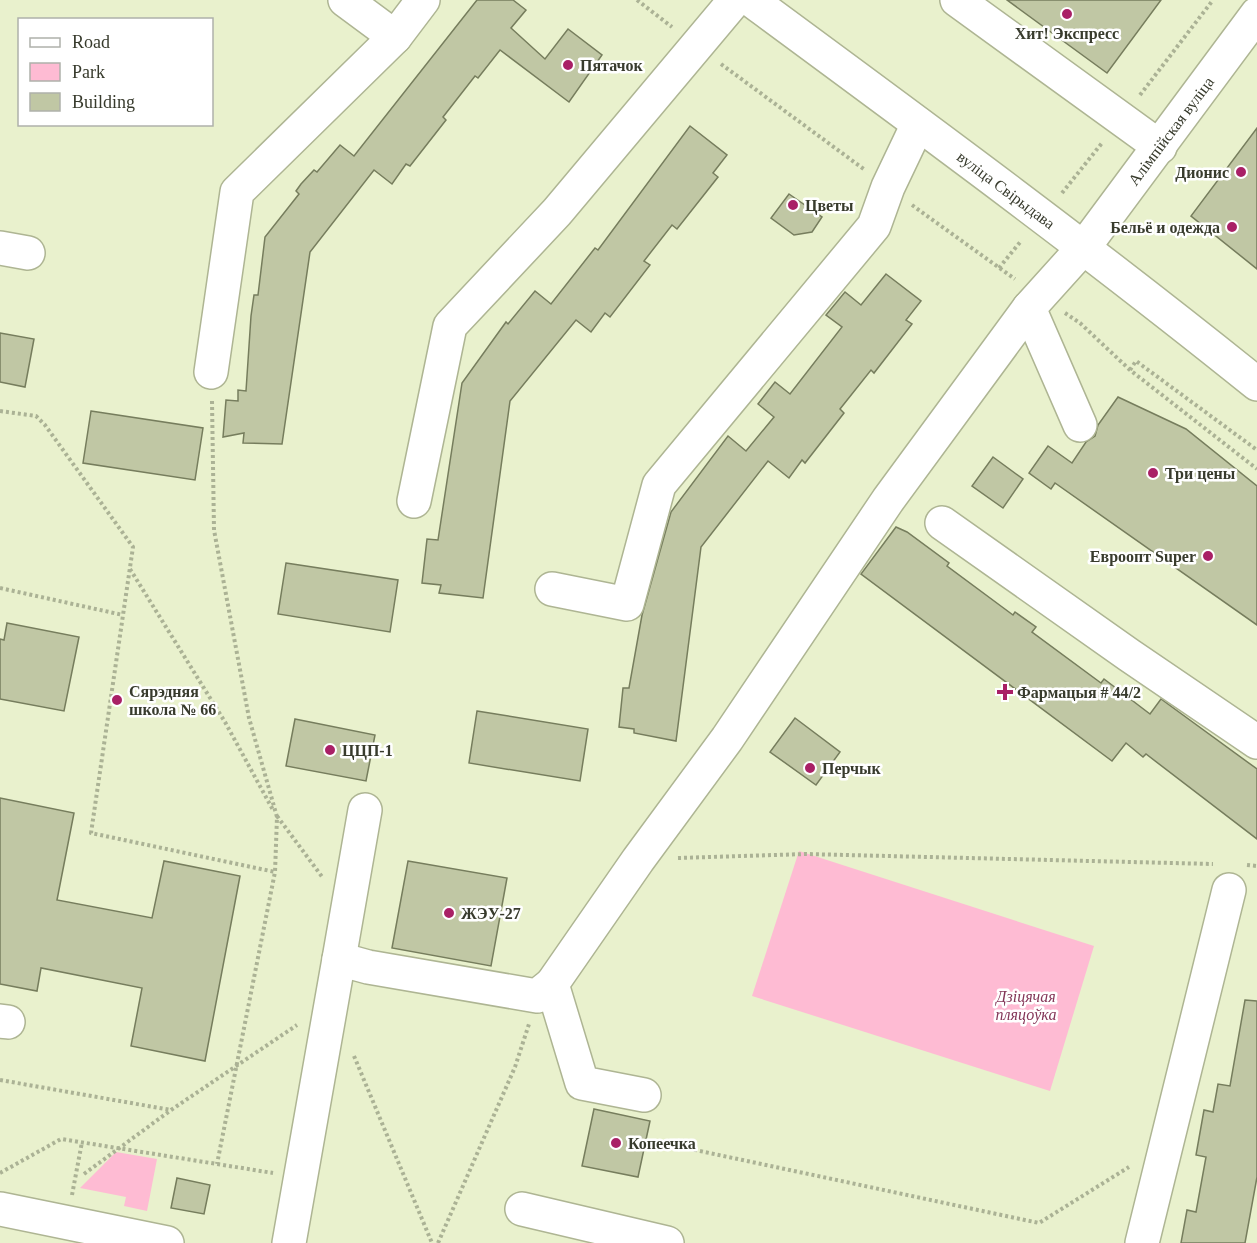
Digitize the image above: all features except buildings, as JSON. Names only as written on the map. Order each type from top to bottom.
[{"type":"main road","points":[[345,0],[395,37]]},
{"type":"main road","points":[[211,372],[237,192],[395,37],[423,0]]},
{"type":"main road","points":[[414,501],[450,326],[557,212],[698,47],[735,0]]},
{"type":"main road","name":"вуліца Свірыдава","points":[[751,0],[1041,218],[1083,247],[1257,384]]},
{"type":"main road","points":[[957,0],[1160,147]]},
{"type":"main road","name":"Алімпійская вуліца","points":[[545,990],[727,739],[1025,295],[1083,247],[1160,147],[1257,14]]},
{"type":"main road","points":[[552,589],[627,604],[659,485],[874,226],[888,188],[918,124]]},
{"type":"main road","points":[[1025,295],[1080,425]]},
{"type":"main road","points":[[942,523],[1128,655],[1257,742]]},
{"type":"main road","points":[[288,1243],[365,810]]},
{"type":"main road","points":[[1142,1243],[1232,873]]},
{"type":"main road","points":[[339,959],[368,968],[545,990],[582,1083],[644,1095]]},
{"type":"main road","points":[[0,1209],[167,1243]]},
{"type":"main road","points":[[522,1209],[667,1243]]},
{"type":"path","points":[[637,0],[999,268],[1025,295]]},
{"type":"path","points":[[999,268],[1022,241]]},
{"type":"path","points":[[1063,311],[1080,323],[1130,370],[1257,469]]},
{"type":"path","points":[[1130,370],[1137,361],[1257,450]]},
{"type":"path","points":[[211,372],[214,530],[249,718],[277,817],[275,872],[217,1164]]},
{"type":"path","points":[[0,411],[36,416],[45,425],[133,547],[92,833],[275,872]]},
{"type":"path","points":[[130,568],[225,722],[277,817],[348,912]]},
{"type":"path","points":[[0,588],[123,615]]},
{"type":"path","points":[[638,860],[806,854],[1232,873],[1257,866]]},
{"type":"path","points":[[438,1243],[515,1067],[545,990]]},
{"type":"path","points":[[84,1174],[171,1110],[332,1002]]},
{"type":"path","points":[[350,1045],[432,1243]]},
{"type":"path","points":[[0,1080],[171,1110]]},
{"type":"path","points":[[0,1173],[61,1139],[300,1178]]},
{"type":"path","points":[[653,1141],[1039,1223],[1167,1143]]},
{"type":"path","points":[[66,1222],[81,1142]]},
{"type":"green space","name":"Дзіцячая пляцоўка","points":[[799,851],[1094,946],[1050,1091],[752,996]]},
{"type":"green space","points":[[116,1152],[157,1159],[147,1211],[124,1206],[126,1197],[80,1188]]},
{"type":"place","name":"Хит! Экспресс","points":[[1067,14]]},
{"type":"place","name":"Пятачок","points":[[568,65]]},
{"type":"place","name":"Дионис","points":[[1241,172]]},
{"type":"place","name":"Цветы","points":[[793,205]]},
{"type":"place","name":"Бельё и одежда","points":[[1232,227]]},
{"type":"place","name":"Три цены","points":[[1153,473]]},
{"type":"place","name":"Евроопт Super","points":[[1208,556]]},
{"type":"place","name":"Фармацыя # 44/2","points":[[1005,692]]},
{"type":"place","name":"Сярэдняя школа № 66","points":[[117,700]]},
{"type":"place","name":"ЦЦП-1","points":[[330,750]]},
{"type":"place","name":"Перчык","points":[[810,768]]},
{"type":"place","name":"ЖЭУ-27","points":[[449,913]]},
{"type":"place","name":"Копеечка","points":[[616,1143]]}]
